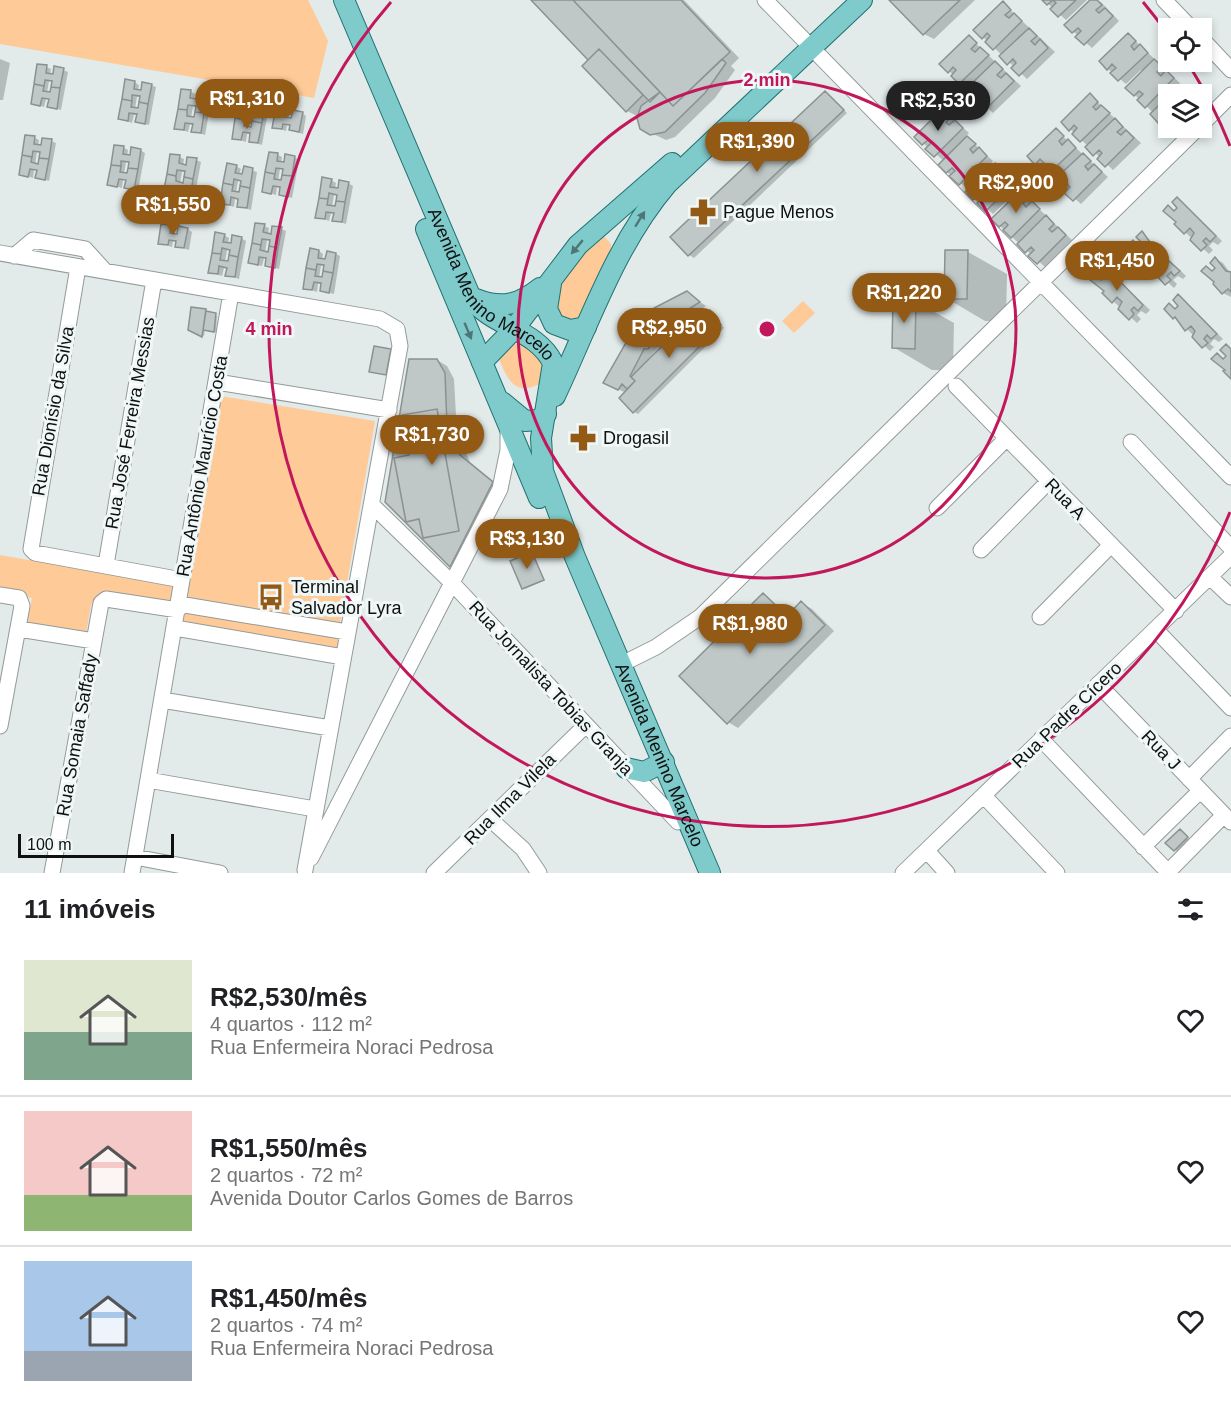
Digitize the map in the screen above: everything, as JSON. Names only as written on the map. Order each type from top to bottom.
[{"type":"main road","name":"Avenida Menino Marcelo","points":[[332,0],[508,424],[710,873]]},
{"type":"main road","name":"Avenida Menino Marcelo","points":[[344,0],[471,298],[484,312],[540,344],[553,363],[541,438],[543,471],[559,518],[660,765],[678,822],[698,873]]},
{"type":"main road","points":[[498,398],[525,421],[538,420],[546,414],[616,263],[650,203],[808,43],[847,0]]},
{"type":"main road","points":[[482,362],[514,329],[578,245],[808,43],[862,0]]},
{"type":"main road","points":[[601,224],[612,238],[616,263]]},
{"type":"main road","points":[[471,298],[491,305],[513,304],[526,298],[555,277]]},
{"type":"main road","points":[[555,277],[547,309],[554,324],[570,330],[586,327]]},
{"type":"main road","points":[[626,768],[644,772],[660,765]]},
{"type":"street","points":[[765,0],[1042,282],[1114,345],[1208,444],[1231,477]]},
{"type":"street","points":[[1164,0],[1181,18]]},
{"type":"street","points":[[1212,50],[1231,70]]},
{"type":"street","points":[[1212,115],[1230,99]]},
{"type":"street","points":[[620,665],[656,647],[700,617],[1188,138]]},
{"type":"street","points":[[4,257],[46,239],[85,246],[105,272]]},
{"type":"street","points":[[4,257],[78,267],[380,319],[397,328],[400,346],[389,411],[304,871]]},
{"type":"street","name":"Rua Dionísio da Silva","points":[[78,267],[30,545],[35,553],[106,565]]},
{"type":"street","name":"Rua José Ferreira Messias","points":[[106,565],[154,280]]},
{"type":"street","name":"Rua Antônio Maurício Costa","points":[[132,873],[231,293]]},
{"type":"street","points":[[217,382],[389,411]]},
{"type":"street","name":"Rua A","points":[[956,386],[1176,611]]},
{"type":"street","points":[[304,871],[500,489],[508,450],[508,424]]},
{"type":"street","points":[[937,508],[1007,438]]},
{"type":"street","points":[[1131,442],[1231,548]]},
{"type":"street","points":[[981,550],[1048,482]]},
{"type":"street","name":"Rua Jornalista Tobias Granja","points":[[372,505],[452,583],[678,822]]},
{"type":"street","points":[[1040,617],[1110,546]]},
{"type":"street","name":"Rua Padre Cícero","points":[[903,873],[1231,556]]},
{"type":"street","points":[[106,565],[182,580]]},
{"type":"street","points":[[1210,577],[1231,597]]},
{"type":"street","points":[[0,594],[22,601],[19,629],[0,726]]},
{"type":"street","name":"Rua Somaia Saffady","points":[[52,873],[101,603],[106,599],[179,607]]},
{"type":"street","points":[[179,607],[347,632]]},
{"type":"street","points":[[175,628],[343,657]]},
{"type":"street","points":[[19,629],[94,641]]},
{"type":"street","points":[[1156,630],[1231,708]]},
{"type":"street","name":"Rua J","points":[[1098,684],[1228,819]]},
{"type":"street","points":[[162,700],[330,728]]},
{"type":"street","name":"Rua Ilma Vilela","points":[[434,873],[586,724]]},
{"type":"street","points":[[1189,779],[1231,736]]},
{"type":"street","points":[[1041,739],[1169,873],[1228,819]]},
{"type":"street","points":[[148,780],[315,808]]},
{"type":"street","points":[[320,786],[332,792],[347,789]]},
{"type":"street","points":[[1143,847],[1200,791]]},
{"type":"street","points":[[984,796],[1058,873]]},
{"type":"street","points":[[490,819],[523,849],[538,873]]},
{"type":"street","points":[[927,851],[947,873]]},
{"type":"street","points":[[135,856],[220,873]]},
{"type":"shaded area","points":[[0,0],[308,0],[328,41],[314,98],[0,44]]},
{"type":"shaded area","points":[[597,234],[604,236],[611,244],[611,252],[578,321],[554,318],[555,288]]},
{"type":"shaded area","points":[[803,301],[815,313],[794,333],[782,321]]},
{"type":"shaded area","points":[[512,344],[525,344],[545,361],[544,381],[525,388],[513,384],[504,371],[497,354]]},
{"type":"shaded area","points":[[220,396],[375,421],[339,629],[181,600]]},
{"type":"shaded area","points":[[0,555],[176,586],[172,605],[96,597],[91,605],[85,639],[26,629],[32,598],[0,592]]},
{"type":"shaded area","points":[[181,610],[342,638],[340,653],[179,624]]},
{"type":"building","points":[[531,0],[573,0],[660,92],[650,102],[599,49],[588,60]]},
{"type":"building","points":[[573,0],[681,0],[730,52],[673,106]]},
{"type":"building","points":[[889,0],[960,0],[923,35]]},
{"type":"building","points":[[1042,0],[1053,0],[1047,5]]},
{"type":"building","points":[[1053,0],[1076,0],[1058,17],[1050,9],[1056,3]]},
{"type":"building","points":[[1090,0],[1097,0],[1102,5],[1096,10],[1099,13],[1105,8],[1113,16],[1084,45],[1075,37],[1081,31],[1078,28],[1072,33],[1064,25]]},
{"type":"building","points":[[1003,1],[1011,10],[1005,15],[1009,18],[1014,13],[1022,21],[993,50],[985,42],[990,36],[987,33],[982,39],[973,30]]},
{"type":"building","points":[[1029,28],[1037,36],[1031,41],[1035,45],[1040,39],[1048,48],[1019,76],[1011,68],[1016,63],[1013,59],[1007,65],[999,56]]},
{"type":"building","points":[[1128,33],[1136,41],[1131,46],[1134,50],[1140,44],[1148,53],[1118,81],[1110,73],[1116,68],[1112,64],[1107,70],[1099,61]]},
{"type":"building","points":[[969,35],[977,43],[971,49],[975,52],[980,47],[989,55],[959,84],[951,76],[956,70],[953,67],[948,73],[939,64]]},
{"type":"building","points":[[599,49],[643,95],[626,112],[582,66]]},
{"type":"building","points":[[722,59],[726,63],[705,93],[665,132],[650,135],[640,129],[637,118],[641,106],[660,92],[673,106]]},
{"type":"building","points":[[1154,59],[1158,63],[1157,72],[1161,76],[1164,72],[1168,72],[1174,78],[1168,84],[1158,84],[1158,95],[1145,108],[1137,100],[1143,94],[1139,91],[1134,96],[1125,88]]},
{"type":"building","points":[[995,61],[1003,69],[997,75],[1001,78],[1006,73],[1014,81],[985,110],[977,101],[982,96],[979,93],[974,98],[965,90]]},
{"type":"building","points":[[37,64],[47,65],[46,73],[53,74],[54,66],[64,68],[60,88],[51,87],[52,81],[45,80],[44,86],[34,84]]},
{"type":"building","points":[[125,79],[135,81],[134,89],[141,90],[142,82],[152,84],[148,104],[139,102],[140,96],[132,95],[132,101],[122,99]]},
{"type":"building","points":[[34,84],[44,86],[43,91],[50,92],[51,87],[60,88],[57,109],[47,107],[49,99],[42,98],[40,106],[31,104]]},
{"type":"building","points":[[181,89],[191,90],[190,98],[197,99],[198,91],[208,93],[204,113],[195,112],[196,106],[188,105],[187,110],[178,109]]},
{"type":"building","points":[[825,91],[844,110],[688,256],[670,237]]},
{"type":"building","points":[[1090,93],[1098,102],[1093,107],[1096,110],[1101,105],[1110,113],[1080,142],[1072,134],[1077,128],[1074,125],[1069,131],[1061,122]]},
{"type":"building","points":[[238,98],[248,100],[247,108],[254,109],[255,101],[265,102],[262,123],[252,121],[253,116],[246,114],[245,120],[235,118]]},
{"type":"building","points":[[122,99],[132,101],[131,107],[138,108],[139,102],[148,104],[145,124],[135,122],[137,114],[129,113],[128,121],[118,119]]},
{"type":"building","points":[[1158,106],[1158,123],[1150,114]]},
{"type":"building","points":[[276,107],[286,109],[284,117],[291,118],[293,110],[303,112],[299,132],[289,130],[290,125],[283,124],[282,129],[272,128]]},
{"type":"building","points":[[943,108],[952,116],[946,122],[949,125],[955,120],[963,128],[934,157],[925,149],[931,143],[928,140],[922,145],[914,137]]},
{"type":"building","points":[[178,109],[187,110],[187,116],[194,117],[195,112],[204,113],[201,133],[191,132],[193,124],[185,123],[184,130],[174,129]]},
{"type":"building","points":[[235,118],[245,120],[244,126],[251,127],[252,121],[262,123],[258,143],[249,142],[250,133],[243,132],[241,140],[232,139]]},
{"type":"building","points":[[1115,118],[1123,127],[1117,132],[1121,135],[1126,130],[1134,138],[1105,167],[1097,159],[1102,153],[1099,150],[1093,156],[1085,147]]},
{"type":"building","points":[[1056,128],[1064,136],[1059,141],[1062,145],[1068,139],[1076,148],[1046,176],[1038,168],[1044,163],[1040,159],[1035,165],[1027,156]]},
{"type":"building","points":[[25,135],[35,136],[34,144],[41,145],[42,138],[52,139],[49,159],[39,158],[40,152],[33,151],[32,157],[22,155]]},
{"type":"building","points":[[967,136],[976,144],[970,149],[973,153],[979,147],[987,156],[959,185],[949,176],[955,171],[952,168],[946,173],[938,165]]},
{"type":"building","points":[[114,145],[124,146],[123,154],[130,155],[131,147],[141,149],[138,169],[128,168],[129,162],[121,161],[121,166],[111,165]]},
{"type":"building","points":[[269,152],[278,153],[277,161],[284,162],[285,154],[295,156],[292,176],[282,175],[283,169],[276,168],[275,174],[265,172]]},
{"type":"building","points":[[1083,153],[1091,161],[1085,166],[1088,170],[1094,164],[1102,172],[1073,201],[1064,193],[1070,187],[1067,184],[1061,190],[1053,181]]},
{"type":"building","points":[[170,154],[180,155],[179,163],[186,165],[187,157],[197,158],[193,179],[184,177],[185,171],[177,170],[176,176],[167,174]]},
{"type":"building","points":[[22,155],[32,157],[31,162],[38,164],[39,158],[49,159],[45,180],[35,178],[37,170],[30,169],[28,177],[19,175]]},
{"type":"building","points":[[227,163],[237,165],[235,173],[242,174],[244,166],[253,168],[250,188],[240,186],[241,181],[234,179],[233,185],[223,183]]},
{"type":"building","points":[[995,163],[1003,171],[997,177],[1000,180],[1006,175],[1014,183],[985,212],[977,203],[982,198],[979,195],[973,200],[965,192]]},
{"type":"building","points":[[111,165],[121,166],[120,172],[127,173],[128,168],[138,169],[134,190],[124,188],[126,180],[119,179],[117,187],[107,185]]},
{"type":"building","points":[[265,172],[275,174],[274,179],[281,180],[282,175],[292,176],[288,197],[279,195],[280,187],[273,186],[271,194],[262,192]]},
{"type":"building","points":[[167,174],[176,176],[176,181],[183,183],[184,177],[193,179],[190,199],[180,197],[182,189],[174,188],[173,196],[163,194]]},
{"type":"building","points":[[322,177],[332,179],[330,187],[338,188],[339,180],[349,182],[345,202],[336,201],[337,195],[329,193],[328,199],[319,198]]},
{"type":"building","points":[[223,183],[233,185],[232,191],[239,192],[240,186],[250,188],[247,208],[237,207],[238,199],[231,197],[230,205],[220,204]]},
{"type":"building","points":[[1021,190],[1029,198],[1023,203],[1026,207],[1032,201],[1040,209],[1011,238],[1003,230],[1008,225],[1005,222],[999,227],[991,219]]},
{"type":"building","points":[[1177,197],[1216,236],[1210,242],[1206,238],[1203,241],[1207,245],[1201,251],[1190,240],[1194,233],[1190,228],[1184,234],[1174,224],[1176,222],[1163,211],[1168,205],[1174,211],[1177,208],[1172,202]]},
{"type":"building","points":[[319,198],[328,199],[327,205],[335,206],[336,201],[345,202],[342,222],[332,221],[334,213],[326,212],[325,219],[315,218]]},
{"type":"building","points":[[1046,215],[1054,224],[1049,229],[1052,232],[1058,227],[1066,235],[1037,264],[1028,256],[1034,250],[1031,247],[1025,253],[1017,244]]},
{"type":"building","points":[[255,223],[265,224],[263,232],[271,234],[272,226],[282,227],[278,248],[269,246],[270,240],[262,239],[261,245],[252,243]]},
{"type":"building","points":[[161,224],[171,225],[170,233],[177,234],[178,226],[188,228],[184,248],[175,247],[176,241],[169,240],[168,245],[158,244]]},
{"type":"building","points":[[1142,231],[1152,245],[1154,244],[1164,253],[1162,255],[1180,271],[1174,276],[1171,272],[1167,276],[1171,280],[1165,285],[1155,274],[1158,268],[1154,263],[1148,268],[1140,257],[1127,246],[1133,240],[1138,246],[1142,243],[1136,237]]},
{"type":"building","points":[[215,232],[225,234],[223,242],[231,243],[232,235],[242,237],[238,257],[229,255],[230,250],[222,248],[221,254],[212,253]]},
{"type":"building","points":[[252,243],[261,245],[260,250],[268,252],[269,246],[278,248],[275,268],[265,266],[266,258],[259,257],[258,265],[248,263]]},
{"type":"building","points":[[310,248],[319,250],[318,258],[325,259],[327,251],[336,253],[333,273],[323,271],[324,265],[317,264],[316,270],[306,268]]},
{"type":"building","points":[[945,250],[968,250],[967,299],[944,299]]},
{"type":"building","points":[[212,253],[221,254],[220,260],[228,261],[229,255],[238,257],[235,277],[225,276],[227,268],[219,266],[218,274],[208,273]]},
{"type":"building","points":[[1215,257],[1226,271],[1231,272],[1231,292],[1228,289],[1222,294],[1213,284],[1214,282],[1201,271],[1206,266],[1212,271],[1215,268],[1210,263]]},
{"type":"building","points":[[1105,266],[1143,305],[1138,311],[1134,307],[1131,310],[1134,314],[1129,320],[1118,309],[1122,302],[1117,297],[1112,303],[1102,293],[1104,291],[1090,280],[1096,274],[1101,280],[1105,277],[1099,271]]},
{"type":"building","points":[[306,268],[316,270],[315,276],[322,277],[323,271],[333,273],[329,293],[320,291],[321,283],[314,282],[312,290],[303,289]]},
{"type":"building","points":[[687,291],[700,302],[657,329],[659,333],[648,349],[644,349],[630,376],[635,381],[627,389],[622,384],[618,390],[603,383],[631,334],[644,340],[649,332],[638,322],[652,309]]},
{"type":"building","points":[[1178,294],[1217,334],[1211,339],[1207,335],[1204,339],[1208,343],[1202,348],[1192,337],[1195,331],[1191,326],[1185,331],[1175,317],[1173,319],[1164,309],[1169,303],[1175,309],[1178,306],[1173,300]]},
{"type":"building","points":[[893,299],[916,299],[915,349],[892,348]]},
{"type":"building","points":[[191,307],[206,309],[202,337],[188,330]]},
{"type":"building","points":[[710,310],[721,325],[633,413],[619,398],[635,381],[631,377],[695,313],[700,319]]},
{"type":"building","points":[[206,311],[216,313],[214,332],[203,330]]},
{"type":"building","points":[[1226,344],[1231,349],[1231,379],[1223,371],[1225,370],[1211,359],[1217,353],[1223,359],[1226,356],[1220,350]]},
{"type":"building","points":[[374,346],[391,349],[386,375],[369,372]]},
{"type":"building","points":[[409,359],[437,359],[445,373],[447,427],[460,455],[493,482],[450,567],[385,502]]},
{"type":"building","points":[[437,409],[459,531],[423,538],[419,519],[406,522],[394,458],[409,455],[402,415]]},
{"type":"building","points":[[532,552],[544,580],[522,589],[510,561]]},
{"type":"building","points":[[763,593],[787,616],[801,601],[825,625],[727,724],[679,676]]},
{"type":"building","points":[[1180,829],[1188,837],[1174,851],[1165,843]]},
{"type":"place","name":"Pague Menos","points":[[703,212]]},
{"type":"place","name":"Drogasil","points":[[583,438]]},
{"type":"place","name":"Terminal Salvador Lyra","points":[[271,597]]}]
